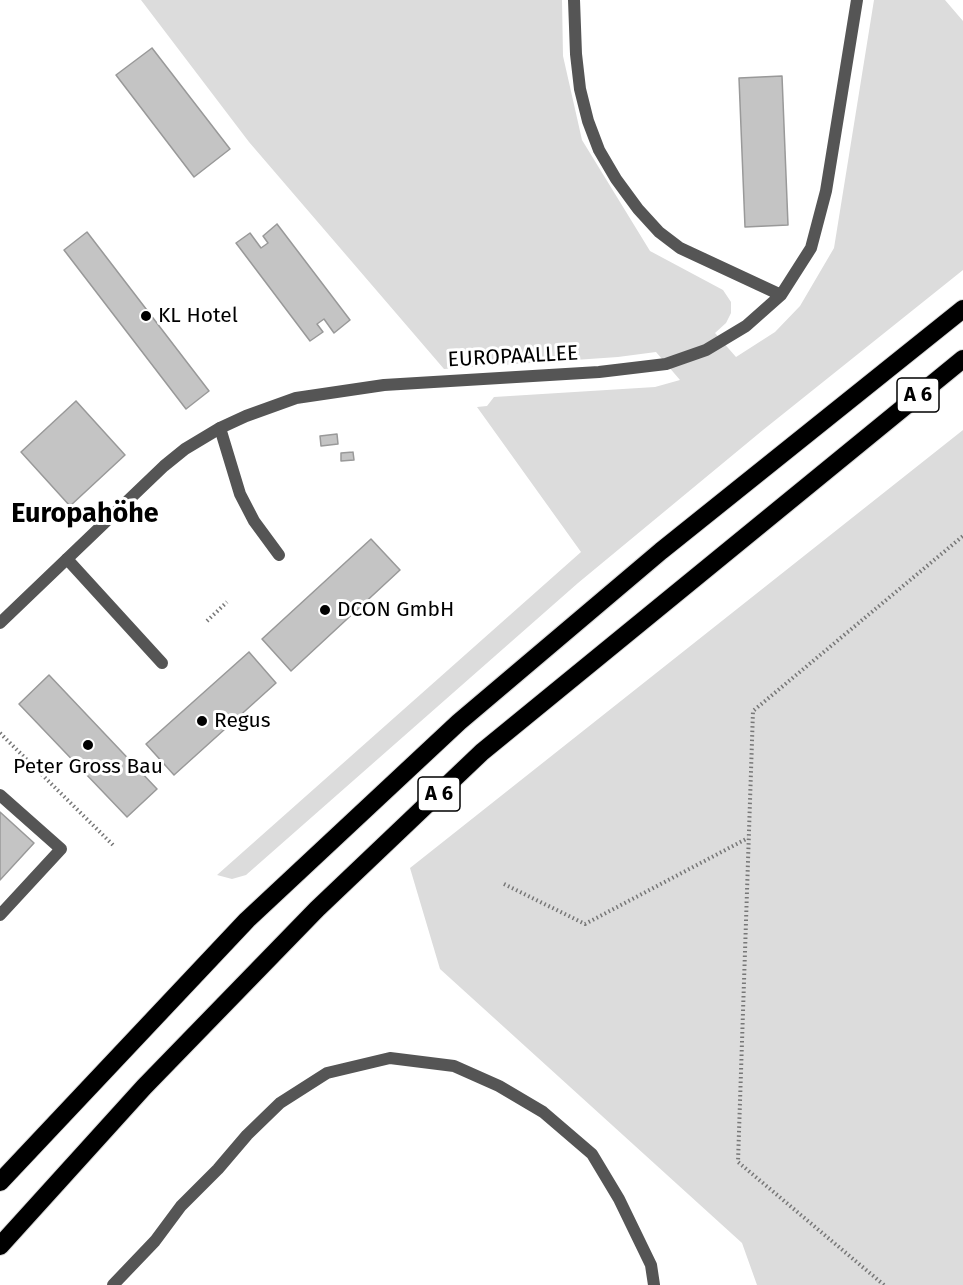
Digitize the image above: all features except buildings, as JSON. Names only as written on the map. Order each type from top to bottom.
[{"type":"highway","name":"A 6","points":[[0,1182],[247,920],[459,722],[661,551],[963,309]]},
{"type":"highway","name":"A 6","points":[[0,1246],[144,1087],[300,926],[482,752],[963,359]]},
{"type":"street","points":[[574,0],[580,89],[588,121],[599,150],[616,179],[652,225],[680,248],[781,295]]},
{"type":"street","name":"EUROPAALLEE","points":[[0,623],[164,466],[185,449],[220,428],[296,398],[384,385],[599,372],[666,364],[706,350],[746,326],[781,295],[811,248],[826,191],[857,0]]},
{"type":"street","points":[[220,428],[240,494],[254,521],[279,555]]},
{"type":"street","points":[[67,559],[162,663]]},
{"type":"street","points":[[0,795],[61,849],[0,915]]},
{"type":"street","points":[[113,1285],[155,1241],[182,1206],[247,1135],[280,1103],[327,1073],[390,1058],[454,1066],[499,1086],[543,1112],[592,1154],[619,1199],[651,1265],[654,1285]]},
{"type":"path","points":[[884,1285],[738,1162],[753,711],[963,536]]},
{"type":"path","points":[[207,621],[227,602]]},
{"type":"path","points":[[0,733],[115,848]]},
{"type":"path","points":[[504,884],[585,924],[749,837]]},
{"type":"shaded area","points":[[141,0],[562,0],[563,56],[582,140],[650,251],[723,290],[731,302],[731,313],[726,323],[715,333],[736,357],[775,332],[800,306],[834,248],[874,0],[945,0],[963,21],[963,270],[763,430],[578,583],[246,875],[232,879],[217,875],[581,552],[477,407],[487,406],[494,397],[655,387],[680,380],[656,352],[618,357],[444,369],[249,142]]},
{"type":"shaded area","points":[[963,430],[963,1285],[757,1285],[742,1243],[440,969],[410,868]]},
{"type":"place","name":"KL Hotel","points":[[146,316]]},
{"type":"place","name":"DCON GmbH","points":[[325,610]]},
{"type":"place","name":"Regus","points":[[202,721]]},
{"type":"place","name":"Peter Gross Bau","points":[[88,745]]},
{"type":"district","name":"Europahöhe","points":[[85,514]]}]
